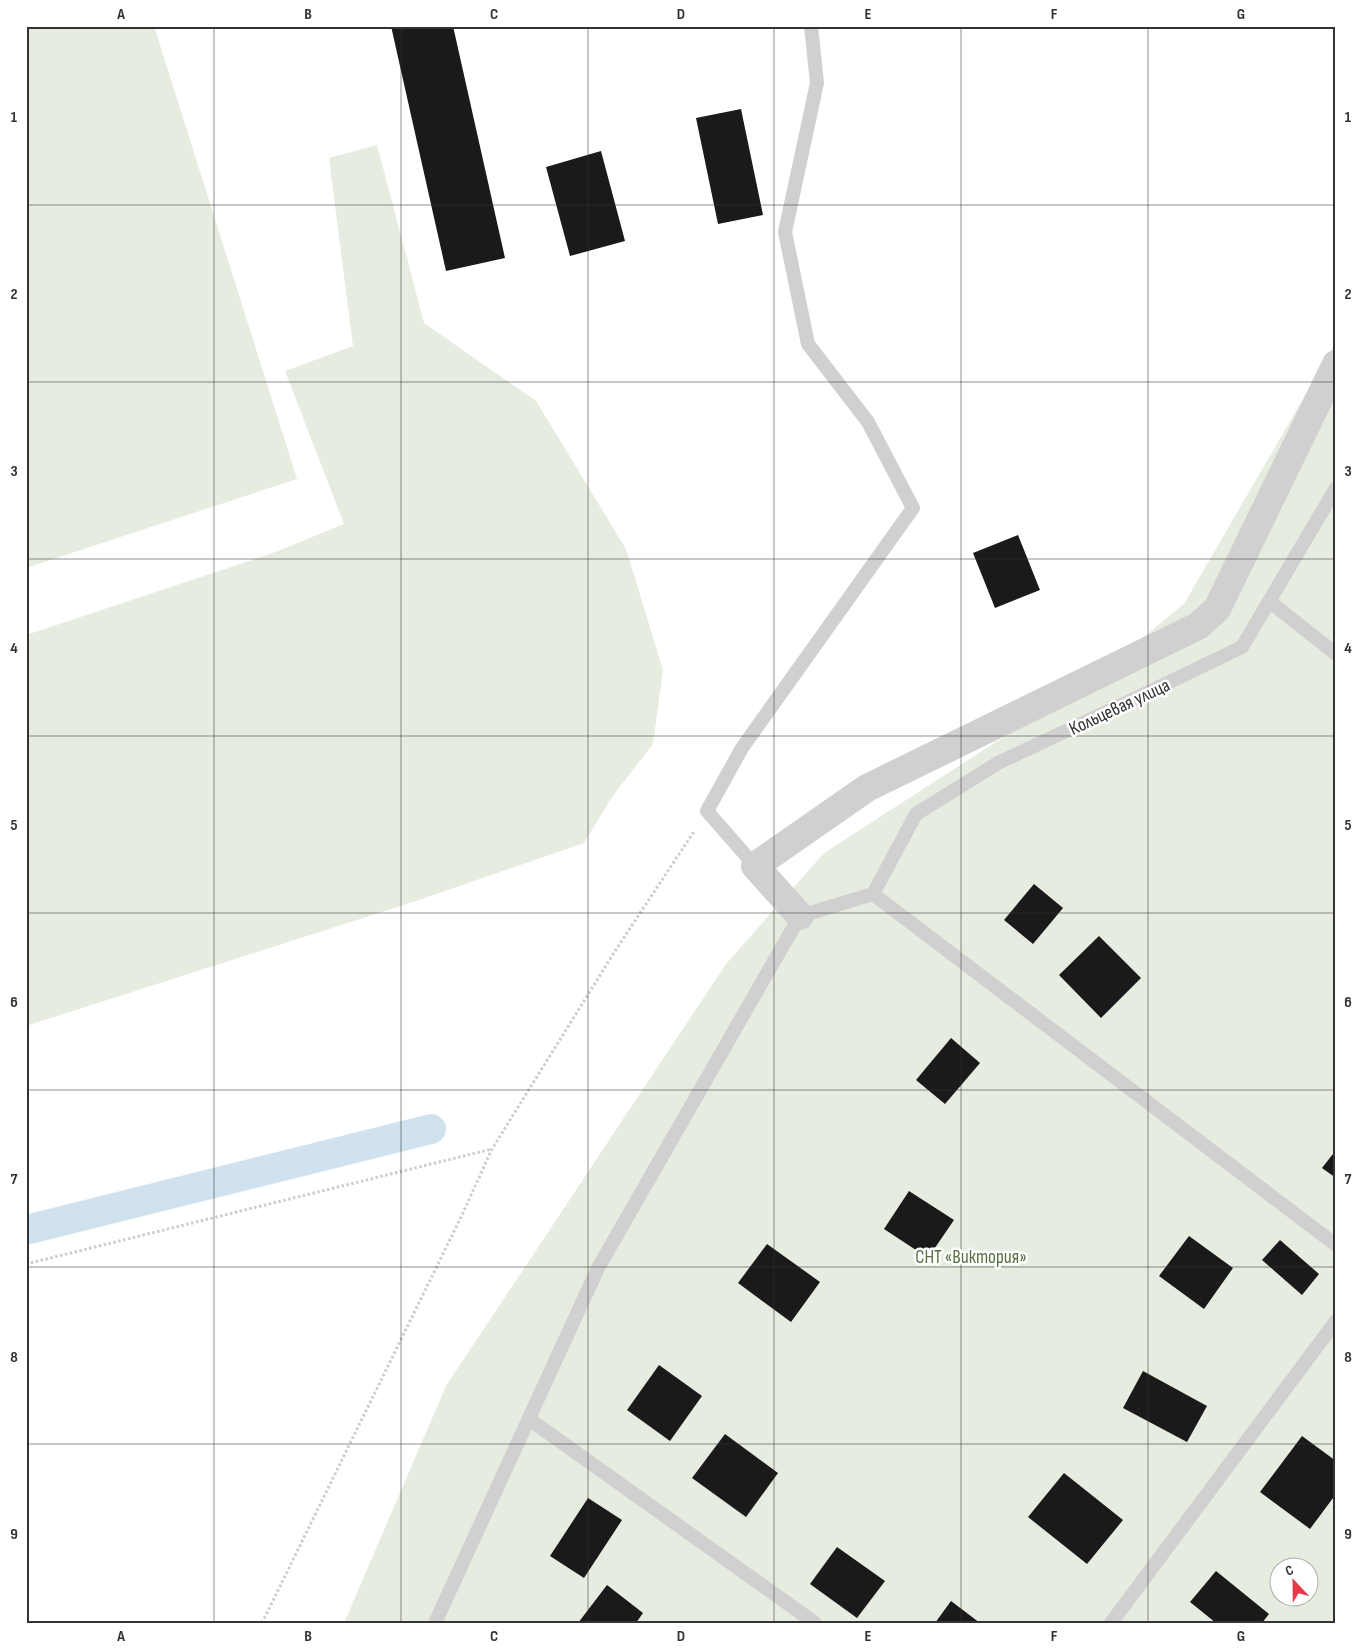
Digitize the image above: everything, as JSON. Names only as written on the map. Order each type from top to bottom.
[{"type":"street","points":[[800,916],[755,866],[867,788],[1198,626],[1217,609],[1336,364]]},
{"type":"lane","points":[[755,866],[707,811],[742,748],[913,508],[868,422],[808,344],[785,232],[817,83],[811,26]]},
{"type":"lane","name":"Кольцевая улица","points":[[874,894],[916,814],[998,763],[1242,646],[1336,488]]},
{"type":"lane","points":[[1269,601],[1336,654]]},
{"type":"lane","points":[[435,1623],[598,1268],[800,916],[874,894],[1336,1245]]},
{"type":"lane","points":[[1111,1623],[1336,1321]]},
{"type":"lane","points":[[529,1419],[815,1623]]},
{"type":"path","points":[[262,1623],[462,1215],[492,1149],[617,948],[707,811]]},
{"type":"path","points":[[26,1264],[492,1149]]},
{"type":"green space","points":[[26,26],[154,26],[297,479],[26,568]]},
{"type":"green space","points":[[377,145],[424,323],[536,401],[626,549],[663,670],[653,744],[612,797],[584,843],[416,901],[26,1026],[26,635],[273,553],[344,524],[285,371],[353,346],[329,158]]},
{"type":"green space","name":"СНТ «Виктория»","points":[[1336,342],[1336,1623],[344,1623],[446,1386],[726,964],[824,853],[1086,684],[1184,604]]},
{"type":"building","points":[[391,26],[453,26],[505,258],[446,271]]},
{"type":"building","points":[[741,109],[763,215],[718,224],[696,118]]},
{"type":"building","points":[[601,151],[625,241],[570,256],[546,167]]},
{"type":"building","points":[[1018,535],[1040,590],[995,608],[973,553]]},
{"type":"building","points":[[1034,884],[1063,908],[1033,944],[1004,920]]},
{"type":"building","points":[[1099,936],[1141,978],[1101,1018],[1059,975]]},
{"type":"building","points":[[951,1038],[980,1063],[945,1104],[916,1080]]},
{"type":"building","points":[[1336,1150],[1336,1178],[1322,1168]]},
{"type":"building","points":[[909,1191],[954,1220],[928,1258],[884,1229]]},
{"type":"building","points":[[1189,1236],[1233,1268],[1204,1309],[1159,1276]]},
{"type":"building","points":[[1280,1240],[1319,1274],[1302,1295],[1262,1260]]},
{"type":"building","points":[[767,1244],[820,1282],[791,1322],[738,1283]]},
{"type":"building","points":[[659,1365],[702,1396],[670,1441],[627,1410]]},
{"type":"building","points":[[1143,1371],[1207,1406],[1187,1442],[1123,1408]]},
{"type":"building","points":[[725,1434],[778,1473],[746,1517],[692,1478]]},
{"type":"building","points":[[1302,1436],[1336,1461],[1336,1494],[1310,1529],[1260,1492]]},
{"type":"building","points":[[1064,1473],[1123,1520],[1087,1564],[1028,1517]]},
{"type":"building","points":[[588,1498],[622,1520],[584,1578],[550,1556]]},
{"type":"building","points":[[837,1547],[885,1581],[857,1618],[810,1584]]},
{"type":"building","points":[[1216,1571],[1269,1614],[1262,1623],[1216,1623],[1190,1602]]},
{"type":"building","points":[[607,1585],[643,1613],[636,1623],[578,1623]]},
{"type":"building","points":[[951,1601],[980,1623],[935,1623]]},
{"type":"waterway","points":[[26,1230],[431,1129]]}]
